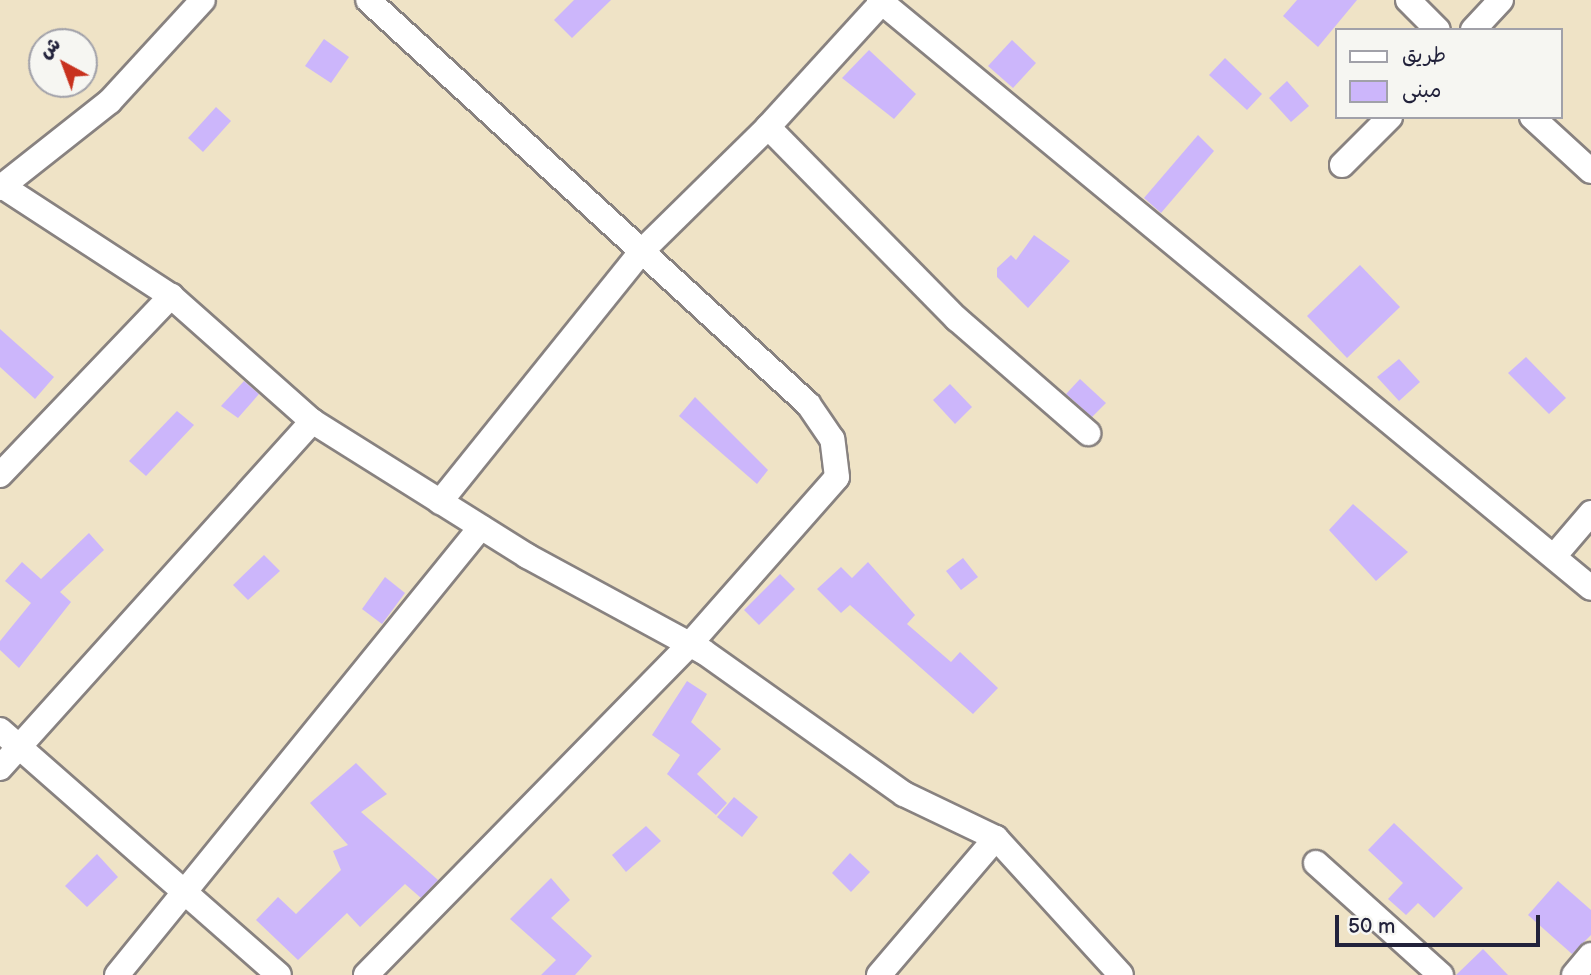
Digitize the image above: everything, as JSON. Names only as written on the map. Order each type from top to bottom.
[{"type":"street","points":[[204,0],[110,101],[1,187],[172,296],[312,421],[481,527],[690,644],[904,793],[996,838],[1121,975]]},
{"type":"street","points":[[366,975],[690,644],[837,477],[832,439],[808,404],[368,0]]},
{"type":"street","points":[[1408,0],[1436,28]]},
{"type":"street","points":[[1475,28],[1501,0]]},
{"type":"street","points":[[440,502],[642,250],[768,127],[882,1],[1556,554],[1591,587]]},
{"type":"street","points":[[1342,165],[1388,119]]},
{"type":"street","points":[[1534,119],[1591,170]]},
{"type":"street","points":[[768,127],[957,319],[1088,433]]},
{"type":"street","points":[[0,475],[172,296]]},
{"type":"street","points":[[0,768],[312,421]]},
{"type":"street","points":[[1556,554],[1591,513]]},
{"type":"street","points":[[117,975],[182,890],[481,527]]},
{"type":"street","points":[[0,730],[279,975]]},
{"type":"street","points":[[879,975],[996,838]]},
{"type":"street","points":[[1316,863],[1441,975]]},
{"type":"street","points":[[1574,975],[1591,955]]},
{"type":"building","points":[[574,0],[611,0],[572,38],[554,20]]},
{"type":"building","points":[[1297,0],[1357,0],[1318,47],[1283,16]]},
{"type":"building","points":[[324,39],[349,57],[331,83],[305,66]]},
{"type":"building","points":[[1012,40],[1036,63],[1013,88],[988,66]]},
{"type":"building","points":[[869,50],[916,94],[894,119],[842,78]]},
{"type":"building","points":[[1225,58],[1262,94],[1247,110],[1209,75]]},
{"type":"building","points":[[1287,81],[1309,106],[1291,122],[1269,98]]},
{"type":"building","points":[[216,107],[231,121],[203,152],[188,138]]},
{"type":"building","points":[[1198,135],[1214,151],[1161,213],[1144,198]]},
{"type":"building","points":[[1034,235],[1070,261],[1028,308],[997,277],[997,268],[1011,255],[1016,260]]},
{"type":"building","points":[[1360,265],[1400,307],[1347,358],[1307,316]]},
{"type":"building","points":[[0,329],[54,377],[35,399],[0,367]]},
{"type":"building","points":[[1526,357],[1566,398],[1549,414],[1508,373]]},
{"type":"building","points":[[1399,359],[1420,382],[1399,401],[1377,377]]},
{"type":"building","points":[[1080,379],[1106,403],[1092,417],[1066,394]]},
{"type":"building","points":[[244,381],[259,394],[238,418],[221,406]]},
{"type":"building","points":[[950,384],[972,407],[955,424],[933,400]]},
{"type":"building","points":[[695,397],[768,470],[757,484],[679,416]]},
{"type":"building","points":[[177,411],[194,425],[146,476],[129,461]]},
{"type":"building","points":[[1353,504],[1408,552],[1376,581],[1329,530]]},
{"type":"building","points":[[89,533],[104,550],[60,592],[71,602],[19,668],[0,650],[0,641],[31,603],[5,581],[22,562],[41,579]]},
{"type":"building","points":[[264,555],[280,571],[248,600],[233,585]]},
{"type":"building","points":[[963,558],[978,577],[961,590],[946,571]]},
{"type":"building","points":[[868,562],[915,615],[907,624],[951,662],[960,652],[998,688],[973,714],[850,605],[841,613],[817,589],[841,567],[852,578]]},
{"type":"building","points":[[780,574],[795,589],[759,625],[744,610]]},
{"type":"building","points":[[385,577],[405,593],[382,624],[362,609]]},
{"type":"building","points":[[687,681],[707,694],[691,722],[721,749],[697,774],[727,803],[716,815],[667,774],[680,755],[652,735]]},
{"type":"building","points":[[356,763],[387,794],[361,812],[438,880],[421,898],[405,884],[360,927],[347,913],[298,960],[256,920],[278,897],[296,914],[341,870],[333,851],[348,845],[310,803]]},
{"type":"building","points":[[734,797],[758,817],[742,837],[717,817]]},
{"type":"building","points":[[1394,823],[1463,888],[1434,918],[1418,903],[1406,915],[1388,899],[1403,883],[1368,850]]},
{"type":"building","points":[[646,826],[661,841],[626,872],[612,855]]},
{"type":"building","points":[[850,853],[870,872],[851,892],[832,873]]},
{"type":"building","points":[[97,854],[118,877],[87,907],[65,886]]},
{"type":"building","points":[[551,878],[570,900],[551,918],[592,956],[575,975],[541,975],[556,960],[510,919]]},
{"type":"building","points":[[1558,881],[1591,910],[1591,935],[1572,954],[1528,915]]},
{"type":"building","points":[[1483,949],[1508,975],[1456,975]]}]
